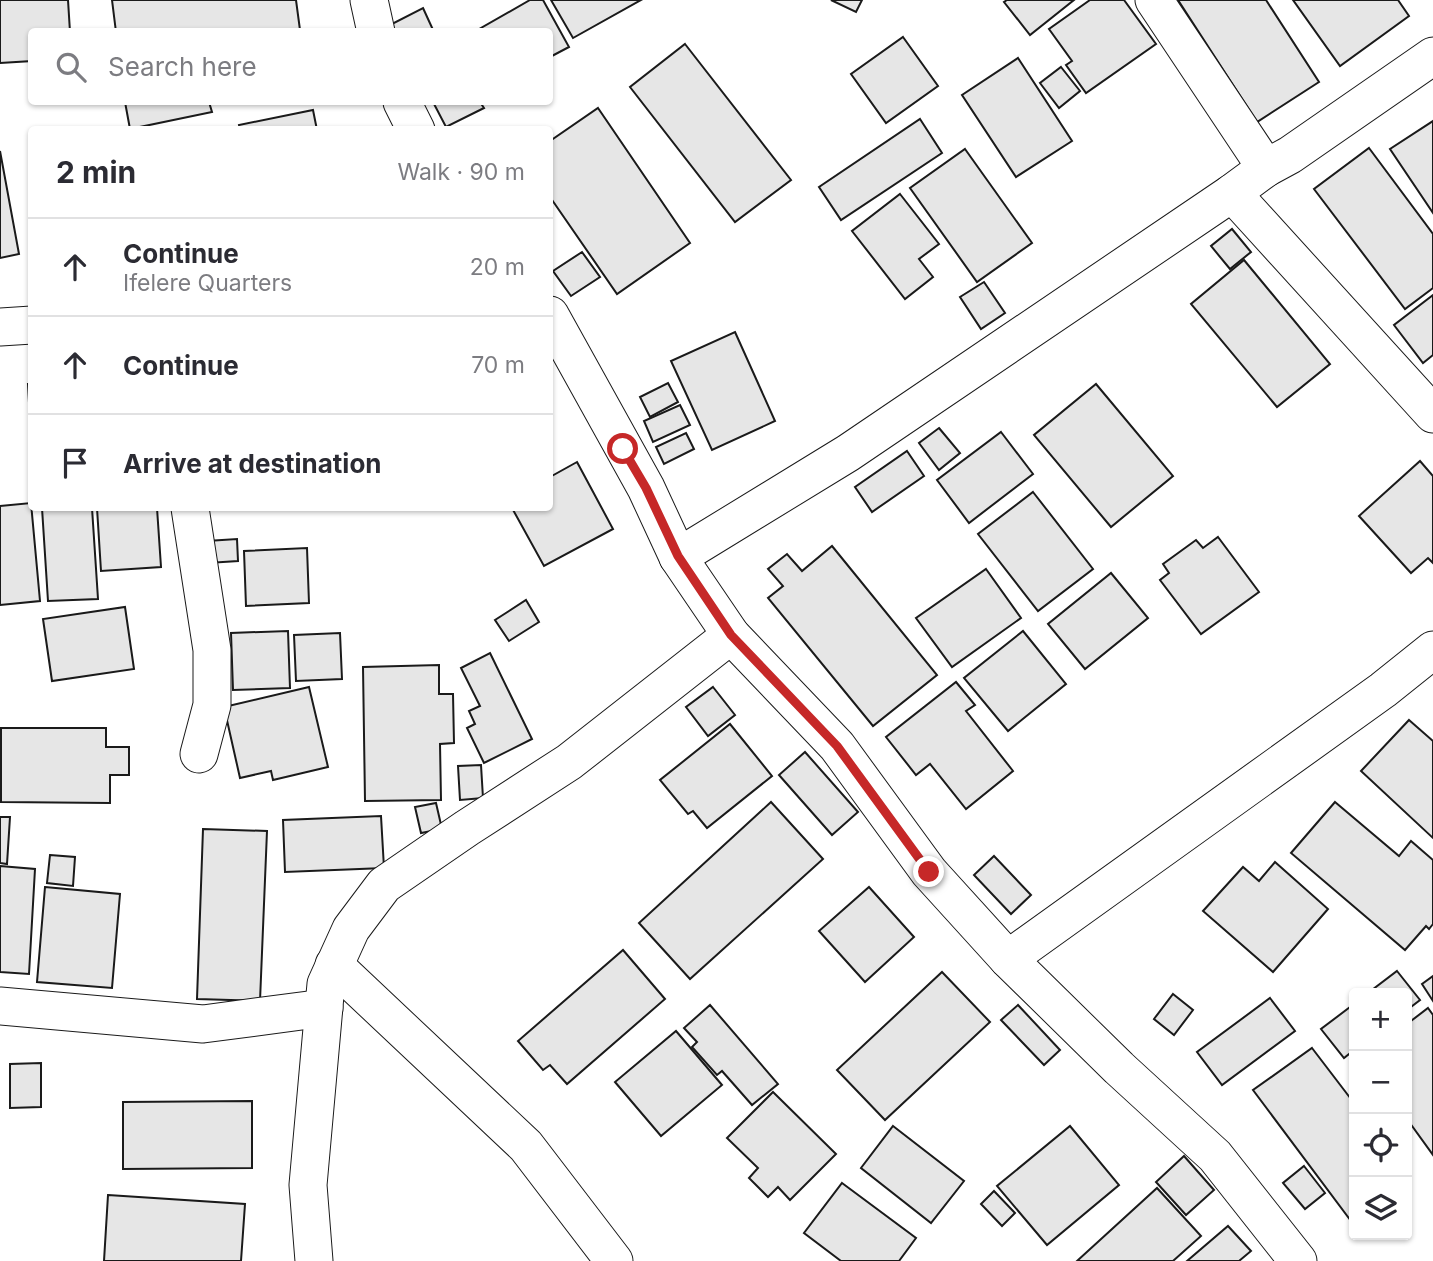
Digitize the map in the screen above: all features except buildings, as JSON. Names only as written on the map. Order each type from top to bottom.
[{"type":"street","points":[[369,0],[375,28]]},
{"type":"street","points":[[1154,0],[1266,168]]},
{"type":"street","points":[[678,556],[848,453],[1433,57]]},
{"type":"street","points":[[404,105],[414,126]]},
{"type":"street","points":[[1232,193],[1433,414]]},
{"type":"street","points":[[553,319],[646,488],[678,556],[731,635],[837,746],[929,872],[1008,959],[1119,1068],[1215,1156],[1292,1259]]},
{"type":"street","points":[[0,327],[28,325]]},
{"type":"street","points":[[190,511],[212,650],[212,705],[200,754]]},
{"type":"street","points":[[314,1261],[308,1185],[326,984],[351,929],[384,885],[569,762],[731,635]]},
{"type":"street","points":[[1008,959],[1383,690],[1433,650]]},
{"type":"street","points":[[334,965],[526,1146],[614,1261]]},
{"type":"street","points":[[0,1006],[203,1024],[324,1008]]},
{"type":"route","points":[[623,449],[646,488],[678,556],[731,635],[837,746],[929,872]]}]
